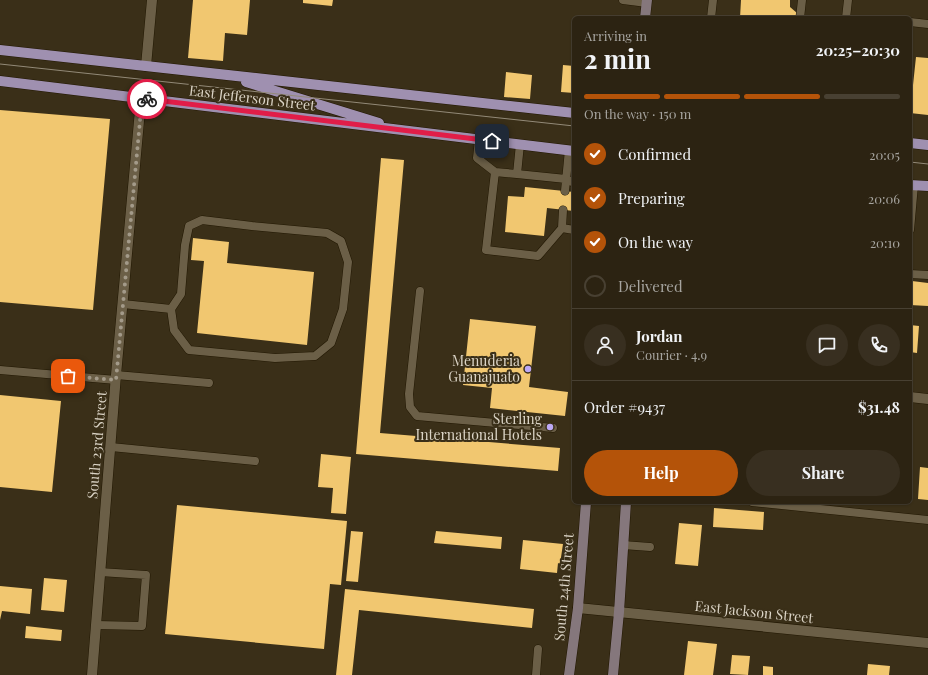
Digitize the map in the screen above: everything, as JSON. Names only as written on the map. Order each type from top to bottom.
[{"type":"main road","points":[[645,16],[647,1]]},
{"type":"main road","name":"East Jefferson Street","points":[[0,50],[572,113]]},
{"type":"main road","name":"East Jefferson Street","points":[[223,75],[404,131]]},
{"type":"main road","name":"East Jefferson Street","points":[[0,81],[404,131],[572,150]]},
{"type":"main road","points":[[912,143],[928,145]]},
{"type":"main road","points":[[912,185],[928,186]]},
{"type":"main road","name":"South 24th Street","points":[[569,675],[578,608],[586,504]]},
{"type":"main road","points":[[613,675],[619,612],[626,504]]},
{"type":"street","points":[[146,66],[152,0]]},
{"type":"street","name":"South 23rd Street","points":[[92,675],[116,377],[142,99]]},
{"type":"street","points":[[912,397],[928,399]]},
{"type":"street","name":"East Jackson Street","points":[[578,608],[928,643]]},
{"type":"lane","points":[[623,0],[647,1]]},
{"type":"lane","points":[[711,16],[712,0]]},
{"type":"lane","points":[[800,16],[802,0]]},
{"type":"lane","points":[[846,16],[848,0]]},
{"type":"lane","points":[[912,22],[928,24]]},
{"type":"lane","points":[[479,140],[477,158],[495,172],[566,179],[572,182]]},
{"type":"lane","points":[[517,174],[520,144]]},
{"type":"lane","points":[[565,191],[572,150]]},
{"type":"lane","points":[[495,172],[486,250],[538,256],[562,228],[563,210]]},
{"type":"lane","points":[[202,220],[327,233],[341,241],[348,262],[344,309],[331,343],[315,356],[275,358],[189,350],[174,330],[171,309],[181,294],[185,245],[189,226],[202,220]]},
{"type":"lane","points":[[562,228],[572,230]]},
{"type":"lane","points":[[912,274],[928,275]]},
{"type":"lane","points":[[420,291],[409,394],[410,407],[417,416],[553,428]]},
{"type":"lane","points":[[123,304],[171,309]]},
{"type":"lane","points":[[0,370],[209,383]]},
{"type":"lane","points":[[110,448],[255,461]]},
{"type":"lane","points":[[772,504],[928,520]]},
{"type":"lane","points":[[623,545],[650,547]]},
{"type":"lane","points":[[96,625],[142,626],[146,575],[100,572]]},
{"type":"lane","points":[[536,675],[538,649]]},
{"type":"building","points":[[193,0],[250,0],[247,35],[225,33],[223,61],[188,58]]},
{"type":"building","points":[[303,0],[333,0],[332,6],[303,3]]},
{"type":"building","points":[[741,0],[790,0],[790,7],[797,13],[796,16],[740,16]]},
{"type":"building","points":[[916,57],[928,58],[928,115],[912,113],[912,94]]},
{"type":"building","points":[[563,65],[572,66],[572,93],[561,92]]},
{"type":"building","points":[[506,72],[532,75],[530,99],[504,97]]},
{"type":"building","points":[[0,110],[110,119],[93,310],[0,302]]},
{"type":"building","points":[[381,158],[404,160],[380,433],[560,448],[558,471],[356,454]]},
{"type":"building","points":[[525,187],[572,192],[572,211],[547,208],[544,236],[505,232],[508,196],[524,197]]},
{"type":"building","points":[[193,238],[229,242],[227,263],[314,272],[307,345],[197,333],[204,261],[191,260]]},
{"type":"building","points":[[912,281],[928,283],[928,306],[912,305]]},
{"type":"building","points":[[470,319],[536,326],[529,387],[568,392],[565,416],[490,408],[492,388],[463,385]]},
{"type":"building","points":[[912,325],[919,326],[917,353],[912,352]]},
{"type":"building","points":[[0,395],[61,401],[52,492],[0,487]]},
{"type":"building","points":[[321,454],[351,457],[346,514],[331,513],[333,488],[318,487]]},
{"type":"building","points":[[920,467],[928,468],[928,500],[918,499]]},
{"type":"building","points":[[177,505],[347,521],[341,585],[330,584],[324,649],[165,634]]},
{"type":"building","points":[[714,508],[764,512],[763,530],[713,527]]},
{"type":"building","points":[[679,523],[702,525],[698,566],[675,564]]},
{"type":"building","points":[[351,531],[363,532],[358,582],[346,581]]},
{"type":"building","points":[[436,531],[502,537],[501,549],[434,543]]},
{"type":"building","points":[[523,540],[563,544],[557,573],[520,569]]},
{"type":"building","points":[[44,578],[67,580],[64,612],[41,610]]},
{"type":"building","points":[[0,586],[32,589],[30,614],[2,611],[0,620]]},
{"type":"building","points":[[345,589],[534,609],[532,628],[359,610],[352,675],[336,675]]},
{"type":"building","points":[[26,626],[62,630],[61,641],[25,638]]},
{"type":"building","points":[[688,641],[717,644],[713,675],[684,675]]},
{"type":"building","points":[[732,655],[750,656],[748,675],[730,674]]},
{"type":"building","points":[[868,664],[890,666],[889,675],[867,675]]},
{"type":"building","points":[[763,666],[773,667],[773,675],[763,675]]},
{"type":"tram line","points":[[0,64],[572,126]]},
{"type":"tram line","points":[[912,162],[928,164]]},
{"type":"way so far","points":[[68,376],[116,380],[142,99],[147,99]]},
{"type":"place","name":"Menuderia Guanajuato","points":[[528,369]]},
{"type":"place","name":"Sterling International Hotels","points":[[550,427]]},
{"type":"route","points":[[147,99],[492,141]]}]
